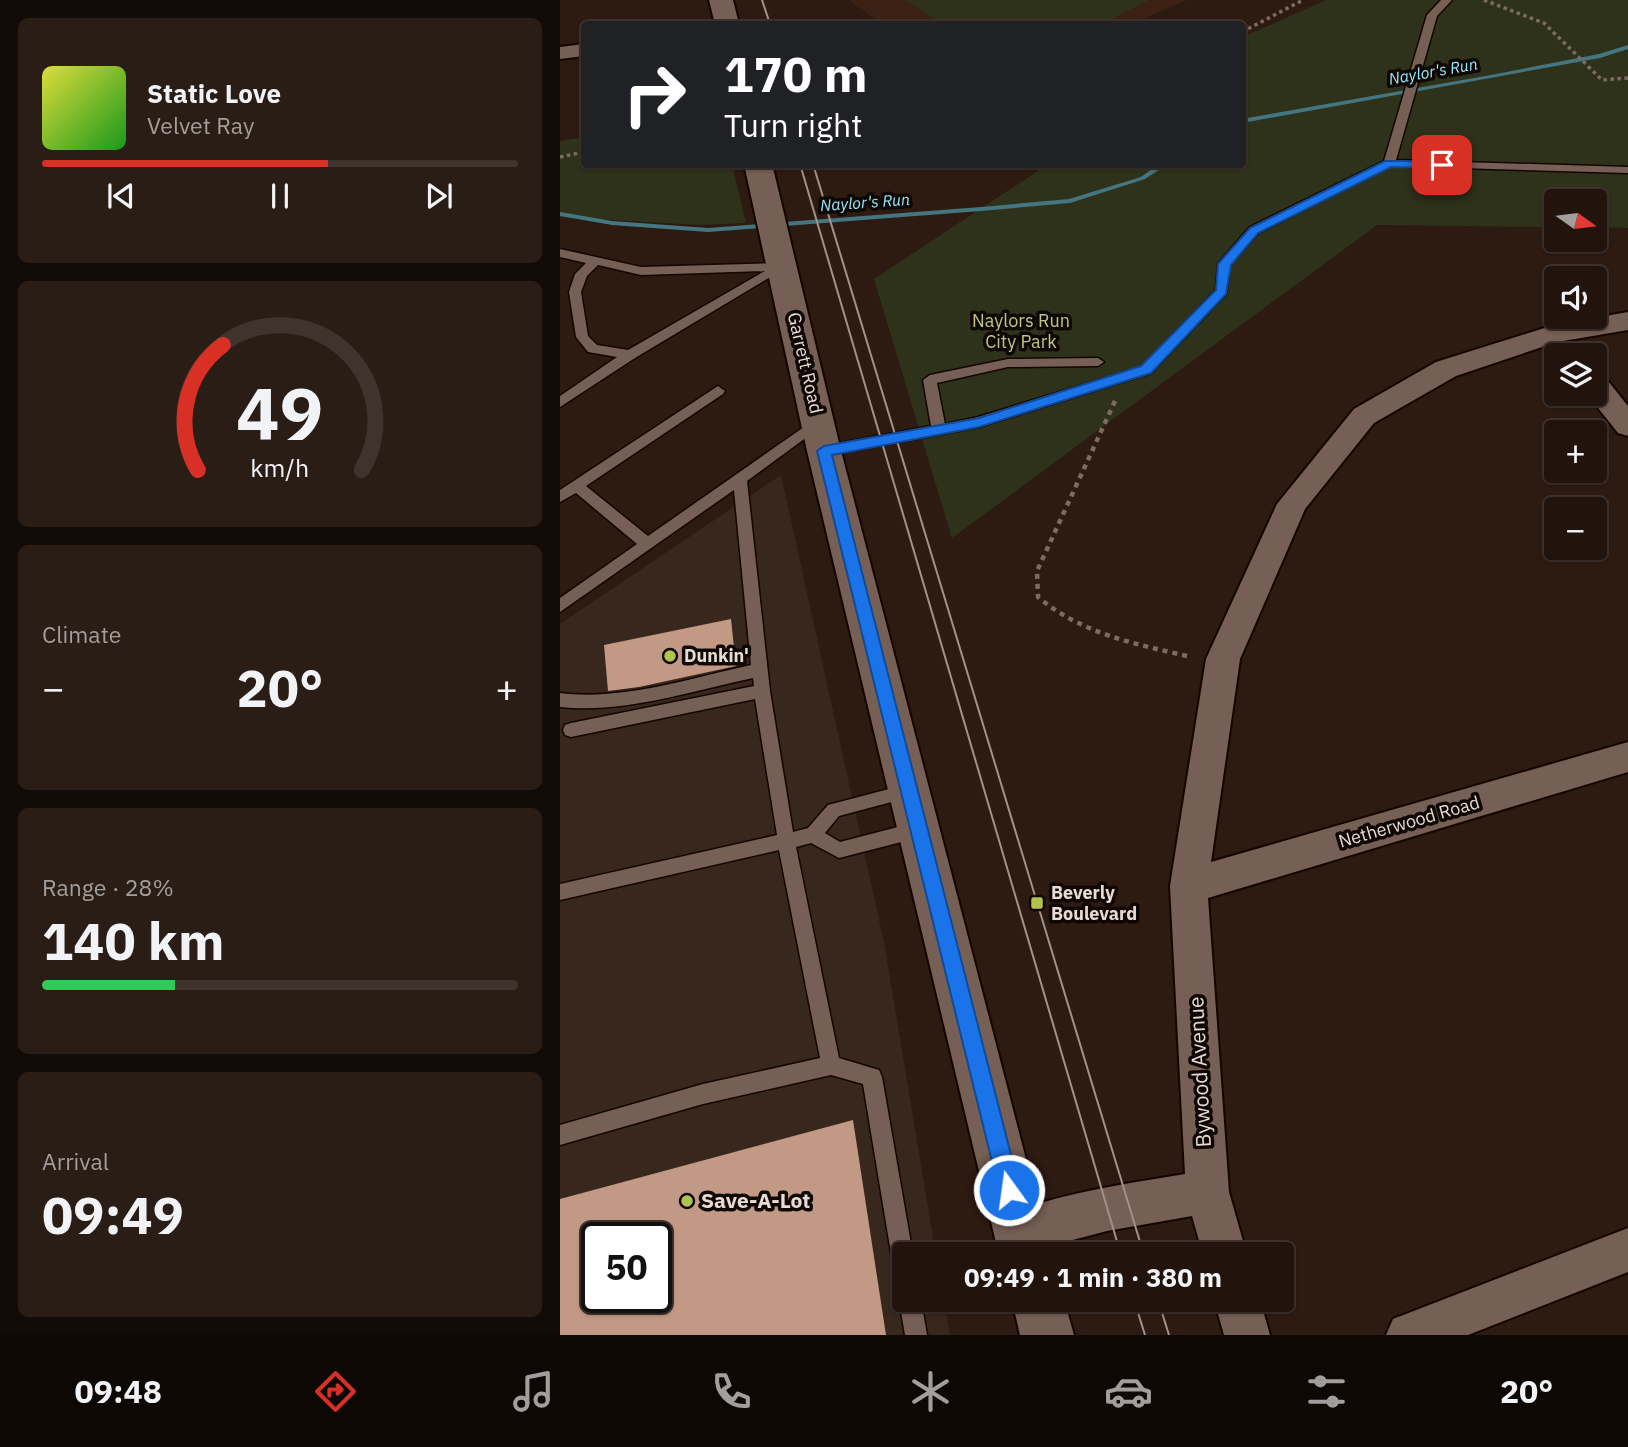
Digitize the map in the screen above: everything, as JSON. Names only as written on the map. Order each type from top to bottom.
[{"type":"main road","points":[[721,0],[726,21]]},
{"type":"main road","name":"Garrett Road","points":[[759,168],[822,437],[1023,1242]]},
{"type":"main road","points":[[1041,1312],[1047,1335]]},
{"type":"street","points":[[560,53],[581,50]]},
{"type":"street","points":[[1566,343],[1628,321]]},
{"type":"street","points":[[1189,886],[1222,664],[1292,504],[1364,416],[1446,369],[1544,348]]},
{"type":"street","points":[[1607,399],[1628,426]]},
{"type":"street","name":"Netherwood Road","points":[[1189,886],[1628,757]]},
{"type":"street","name":"Bywood Avenue","points":[[1189,886],[1207,1192],[1220,1242]]},
{"type":"street","points":[[1025,1242],[1107,1209],[1207,1192]]},
{"type":"street","points":[[1409,1335],[1628,1250]]},
{"type":"street","points":[[1240,1312],[1247,1335]]},
{"type":"lane","points":[[1389,163],[1432,15],[1447,0]]},
{"type":"lane","points":[[560,606],[740,478],[822,437],[939,430],[979,422],[1146,370],[1222,291],[1224,264],[1254,230],[1389,163],[1628,170]]},
{"type":"lane","points":[[560,253],[641,271],[784,277]]},
{"type":"lane","points":[[596,260],[582,274],[575,292],[582,337],[593,349],[630,355]]},
{"type":"lane","points":[[560,402],[630,355],[784,277]]},
{"type":"lane","points":[[939,430],[930,380],[1008,363],[1098,362]]},
{"type":"lane","points":[[560,497],[718,391]]},
{"type":"lane","points":[[740,478],[762,691],[786,840],[831,1065]]},
{"type":"lane","points":[[576,486],[648,544]]},
{"type":"lane","points":[[560,700],[585,703],[610,701],[760,670]]},
{"type":"lane","points":[[571,730],[762,691]]},
{"type":"lane","points":[[560,892],[813,835],[834,810],[915,810]]},
{"type":"lane","points":[[813,835],[839,850],[915,810]]},
{"type":"lane","points":[[560,1135],[702,1094],[831,1065],[872,1077],[900,1242]]},
{"type":"lane","points":[[912,1312],[916,1335]]},
{"type":"path","points":[[1246,30],[1303,0]]},
{"type":"path","points":[[1484,0],[1544,23],[1602,80],[1628,78]]},
{"type":"path","points":[[560,157],[581,153]]},
{"type":"path","points":[[1133,376],[1116,401],[1091,449],[1037,571],[1038,597],[1052,611],[1080,625],[1138,645],[1222,664]]},
{"type":"shaded area","points":[[848,0],[1187,0],[1138,21],[879,21]]},
{"type":"shaded area","points":[[781,475],[884,942],[934,1242],[892,1242],[892,1312],[946,1312],[950,1335],[560,1335],[560,624]]},
{"type":"green space","points":[[906,0],[1149,0],[1107,21],[938,21]]},
{"type":"green space","name":"Naylors Run City Park","points":[[1326,0],[1628,0],[1628,228],[1607,227],[1607,189],[1544,189],[1544,227],[1377,225],[952,538],[874,279],[1042,168],[1246,168],[1246,36]]},
{"type":"green space","points":[[581,138],[581,168],[733,168],[746,223],[700,225],[560,217],[560,141]]},
{"type":"building","name":"Dunkin'","points":[[731,619],[736,666],[608,691],[604,645]]},
{"type":"building","points":[[853,1120],[886,1335],[560,1335],[560,1199]]},
{"type":"waterway","name":"Naylor's Run","points":[[1246,120],[1491,77],[1600,56],[1628,47]]},
{"type":"waterway","name":"Naylor's Run","points":[[560,214],[612,223],[708,230],[1070,201],[1143,178],[1159,168]]},
{"type":"tram line","points":[[762,0],[769,21]]},
{"type":"tram line","points":[[801,168],[1117,1242]]},
{"type":"tram line","points":[[814,168],[1140,1242]]},
{"type":"tram line","points":[[1138,1312],[1145,1335]]},
{"type":"tram line","points":[[1162,1312],[1169,1335]]},
{"type":"place","name":"Dunkin'","points":[[670,656]]},
{"type":"place","name":"Beverly Boulevard","points":[[1037,903]]},
{"type":"place","name":"Save-A-Lot","points":[[687,1201]]},
{"type":"route","points":[[1009,1190],[824,451],[979,422],[1146,370],[1222,291],[1224,264],[1254,230],[1389,163],[1442,165]]}]
